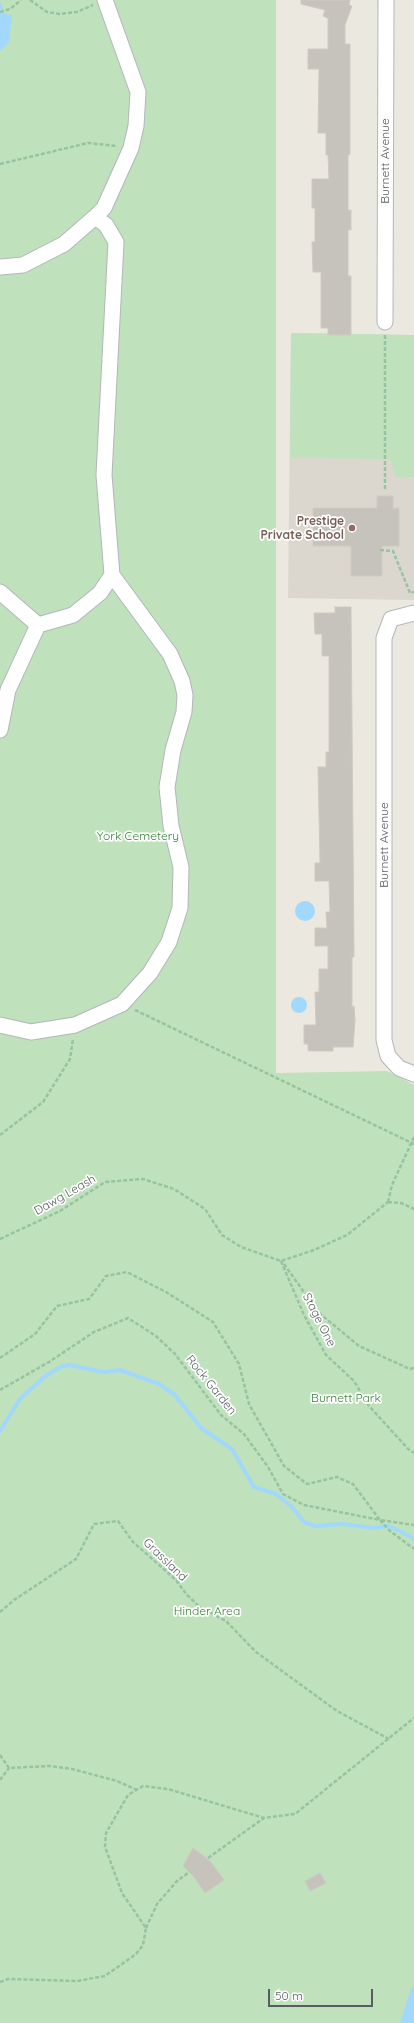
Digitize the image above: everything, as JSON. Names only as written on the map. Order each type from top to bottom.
[{"type":"street","points":[[0,267],[23,265],[64,244],[95,217],[104,208],[131,148],[136,126],[138,92],[105,0]]},
{"type":"street","name":"Burnett Avenue","points":[[385,322],[386,0]]},
{"type":"street","points":[[0,1025],[31,1032],[75,1025],[122,1004],[150,973],[169,942],[180,908],[180,867],[171,826],[167,787],[169,769],[184,712],[185,695],[182,681],[170,654],[112,575],[104,475],[116,242],[106,225],[95,217]]},
{"type":"street","points":[[0,730],[8,690],[38,625],[73,615],[100,593],[112,575]]},
{"type":"street","points":[[0,592],[38,625]]},
{"type":"street","name":"Burnett Avenue","points":[[414,613],[391,619],[384,638],[384,1040],[388,1056],[399,1068],[414,1074]]},
{"type":"path","points":[[0,12],[10,9],[22,0]]},
{"type":"path","points":[[30,0],[47,12],[60,14],[77,12],[105,0]]},
{"type":"path","points":[[0,164],[88,143],[131,148]]},
{"type":"path","points":[[385,322],[385,491]]},
{"type":"path","points":[[380,550],[393,551],[410,593],[414,592]]},
{"type":"path","points":[[122,1004],[413,1144]]},
{"type":"path","points":[[0,1135],[43,1102],[70,1059],[75,1025]]},
{"type":"path","points":[[414,1137],[413,1144],[392,1185],[388,1202],[347,1235],[314,1250],[281,1260],[318,1312],[359,1346],[410,1369],[414,1368]]},
{"type":"path","name":"Dawg Leash","points":[[0,1239],[60,1211],[105,1182],[143,1179],[174,1189],[204,1209],[222,1235],[242,1247],[281,1260]]},
{"type":"path","points":[[388,1202],[401,1203],[414,1209]]},
{"type":"path","name":"Stage One","points":[[281,1260],[304,1315],[326,1355],[354,1381],[369,1406],[410,1452],[414,1452]]},
{"type":"path","points":[[0,1358],[35,1334],[57,1306],[89,1299],[106,1276],[127,1272],[166,1292],[213,1322],[239,1364],[249,1404],[284,1466],[307,1484],[337,1477],[353,1484],[390,1531],[414,1550]]},
{"type":"path","name":"Rock Garden","points":[[0,1390],[50,1362],[94,1332],[128,1318],[156,1336],[175,1354],[221,1415],[244,1434],[268,1467],[283,1494],[304,1505],[380,1520]]},
{"type":"path","points":[[380,1520],[414,1525]]},
{"type":"path","name":"Grassland","points":[[0,1612],[14,1600],[76,1559],[94,1524],[118,1521],[133,1542],[175,1579],[186,1595],[201,1608],[226,1621],[256,1652],[337,1711],[389,1739]]},
{"type":"path","points":[[146,1928],[122,1892],[105,1847],[106,1832],[128,1795],[143,1786],[168,1789],[264,1818],[295,1814],[414,1718]]},
{"type":"path","points":[[0,1755],[9,1768]]},
{"type":"path","points":[[9,1768],[49,1766],[72,1769],[117,1781],[137,1790]]},
{"type":"path","points":[[0,1780],[9,1768]]},
{"type":"path","points":[[208,1858],[264,1818]]},
{"type":"path","points":[[0,1982],[8,1979],[77,1981],[106,1976],[136,1954],[143,1945],[146,1928],[157,1904],[177,1882],[188,1873]]},
{"type":"shaded area","name":"Prestige Private School","points":[[291,333],[414,335],[414,600],[288,598]]},
{"type":"green space","points":[[0,0],[276,0],[276,1073],[387,1071],[414,1085],[414,2023],[0,2023]]},
{"type":"green space","points":[[291,333],[414,335],[414,477],[396,478],[390,459],[290,458]]},
{"type":"water","points":[[0,1],[5,14],[12,15],[9,42],[0,51]]},
{"type":"water","points":[[301,901],[309,901],[315,907],[315,915],[309,921],[301,921],[295,915],[295,907]]},
{"type":"water","points":[[299,997],[306,1002],[307,1005],[302,1012],[299,1013],[292,1008],[291,1005],[296,998]]},
{"type":"water","points":[[414,1985],[414,2023],[400,2023],[411,1989]]},
{"type":"building","points":[[301,0],[350,0],[349,5],[352,6],[345,25],[345,44],[350,44],[350,154],[348,155],[348,210],[351,210],[351,230],[348,230],[348,276],[351,276],[351,335],[328,335],[328,328],[321,328],[321,272],[313,272],[312,242],[315,242],[315,208],[312,208],[312,179],[329,179],[328,155],[326,155],[326,133],[318,133],[319,69],[308,69],[308,49],[328,49],[328,18],[323,16],[325,10],[301,4]]},
{"type":"building","points":[[377,496],[393,496],[393,509],[399,508],[399,546],[382,546],[382,576],[351,576],[351,546],[313,546],[313,508],[377,508]]},
{"type":"building","points":[[335,607],[351,607],[354,957],[352,957],[352,1007],[354,1006],[355,1021],[353,1047],[333,1047],[333,1051],[308,1051],[308,1044],[304,1044],[304,1025],[316,1025],[315,992],[319,992],[319,969],[328,969],[328,946],[315,946],[315,928],[327,928],[326,912],[330,912],[329,881],[315,881],[315,863],[320,863],[318,767],[326,767],[326,752],[329,752],[329,656],[322,656],[322,634],[315,634],[314,613],[335,613]]},
{"type":"building","points":[[193,1848],[210,1861],[224,1880],[205,1893],[194,1877],[183,1866]]},
{"type":"building","points":[[320,1873],[326,1883],[310,1891],[305,1881]]},
{"type":"waterway","points":[[0,1431],[20,1399],[44,1377],[60,1367],[69,1365],[104,1372],[120,1370],[159,1384],[175,1395],[201,1428],[232,1449],[254,1487],[276,1494],[291,1506],[304,1522],[315,1526],[343,1524],[374,1528],[388,1526],[414,1539]]},
{"type":"place","name":"Prestige Private School","points":[[352,528]]},
{"type":"park label","name":"York Cemetery","points":[[138,836]]},
{"type":"park label","name":"Burnett Park","points":[[346,1398]]},
{"type":"park label","name":"Hinder Area","points":[[207,1611]]}]
